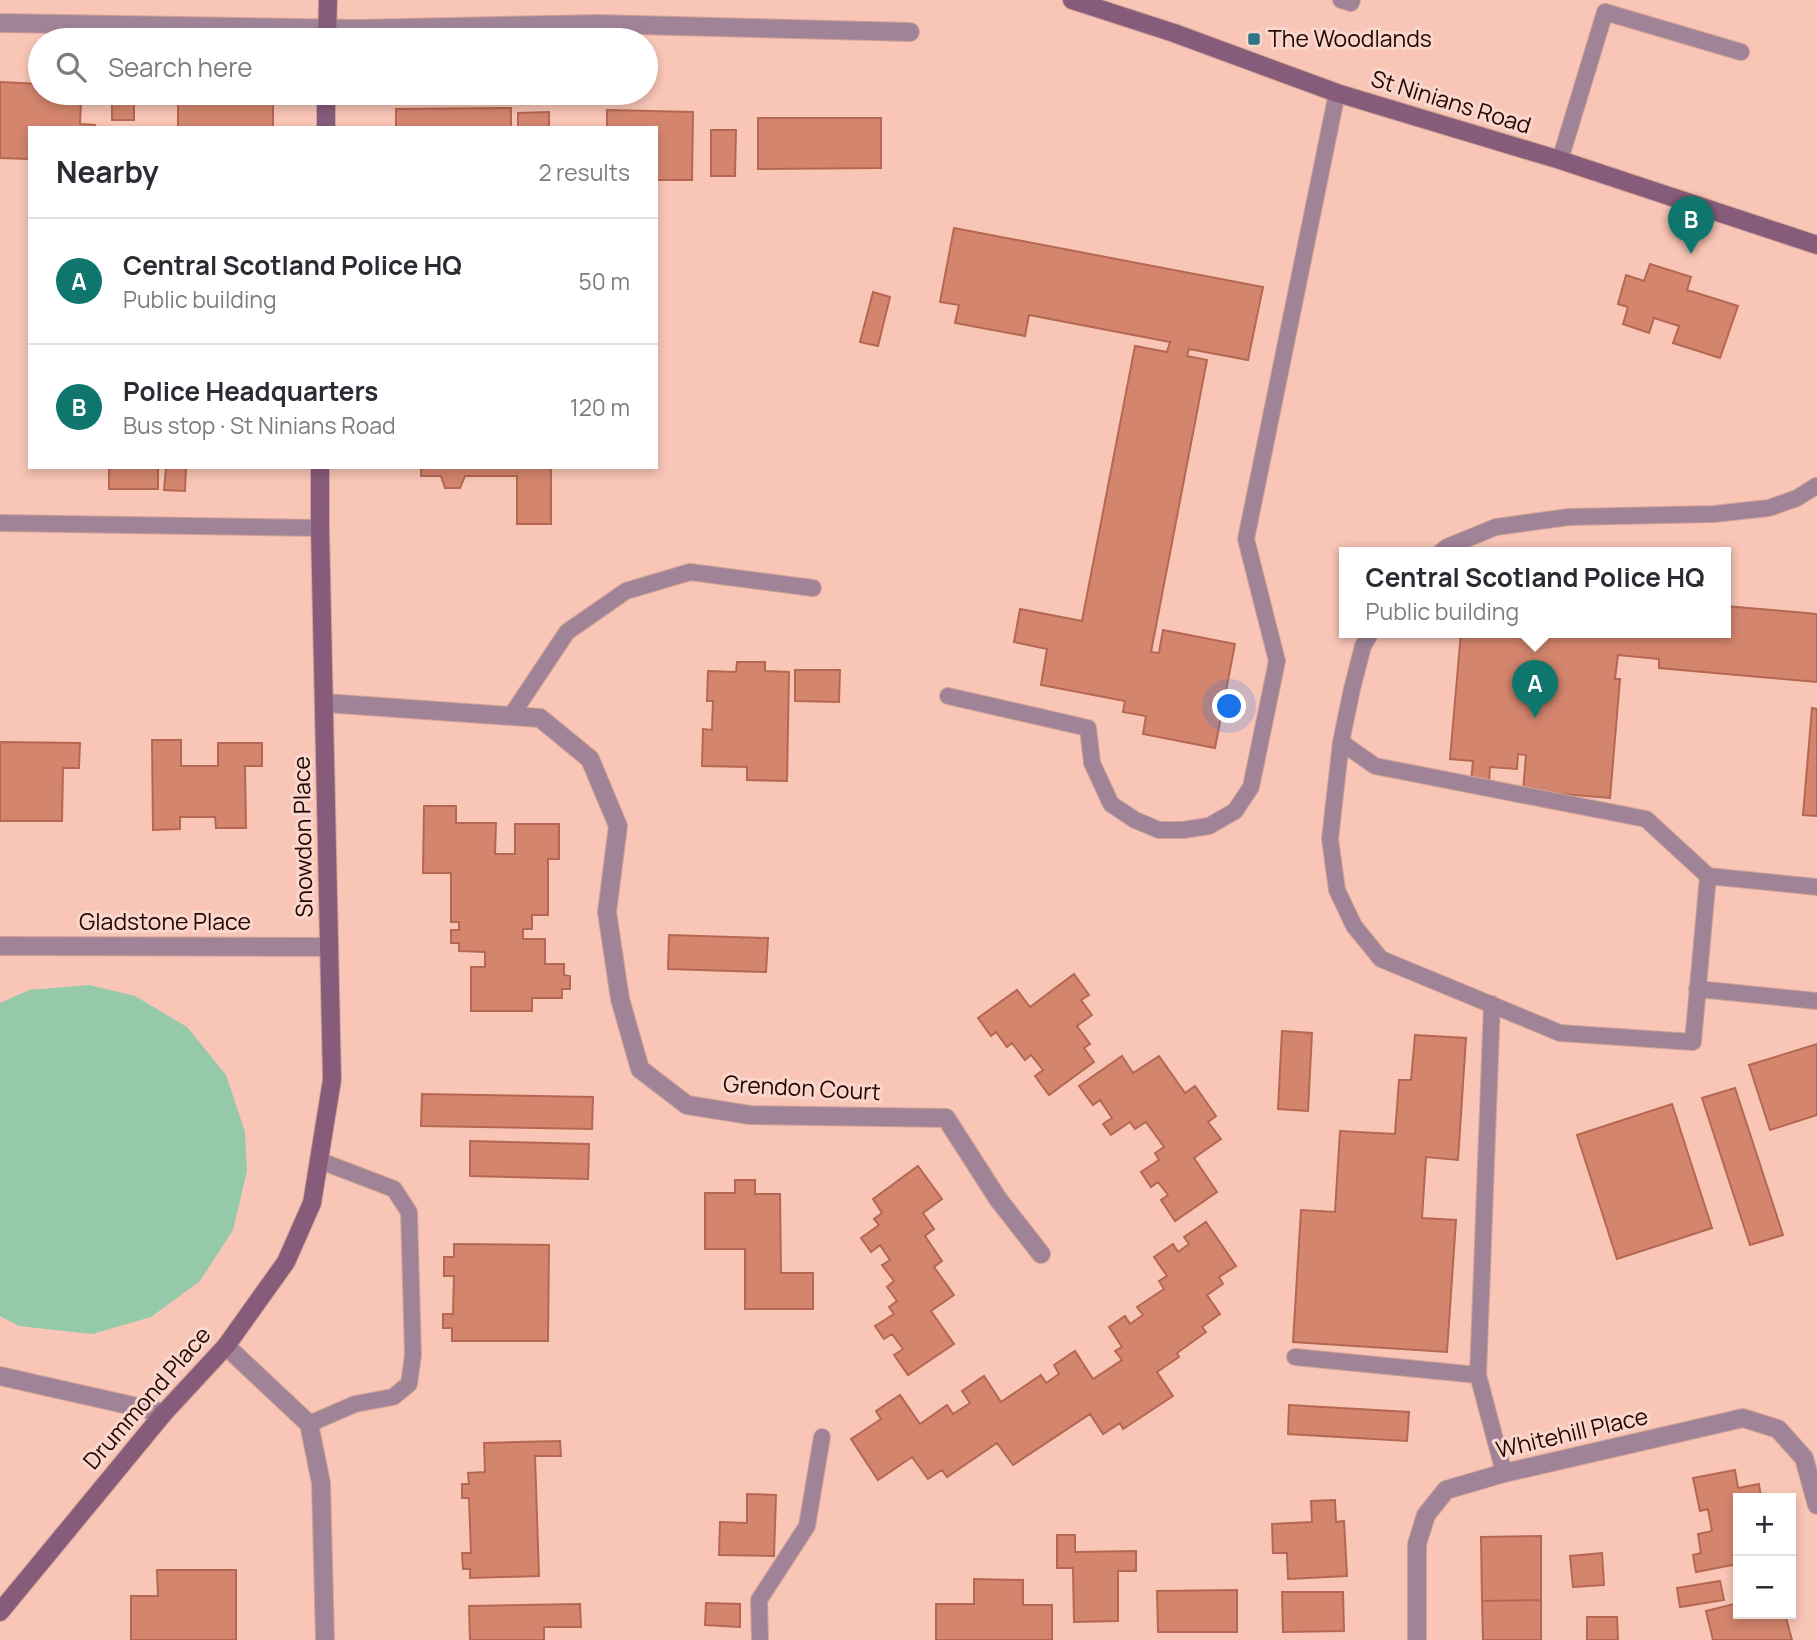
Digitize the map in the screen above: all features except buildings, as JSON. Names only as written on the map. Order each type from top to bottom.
[{"type":"main road","points":[[327,28],[328,0]]},
{"type":"main road","name":"St Ninians Road","points":[[1072,0],[1174,33],[1337,93],[1560,160],[1817,245]]},
{"type":"main road","points":[[326,105],[326,126]]},
{"type":"main road","name":"Snowdon Place","points":[[312,1203],[332,1080],[320,469]]},
{"type":"main road","name":"Drummond Place","points":[[0,1612],[164,1413],[226,1346],[286,1262],[312,1203]]},
{"type":"street","points":[[0,23],[149,28]]},
{"type":"street","points":[[405,28],[598,24],[910,32]]},
{"type":"street","name":"Grendon Court","points":[[325,703],[540,718],[590,759],[618,826],[607,912],[620,999],[640,1069],[687,1105],[750,1115],[946,1118],[998,1199],[1041,1254]]},
{"type":"street","name":"Gladstone Place","points":[[0,946],[330,947]]},
{"type":"street","points":[[226,1346],[309,1424],[321,1483],[325,1640]]},
{"type":"street","points":[[0,1376],[164,1413]]},
{"type":"street","name":"Whitehill Place","points":[[1417,1640],[1417,1545],[1426,1515],[1446,1490],[1504,1473],[1743,1419],[1778,1429],[1804,1458],[1817,1505]]},
{"type":"lane","points":[[1341,0],[1351,3],[1352,0]]},
{"type":"lane","points":[[1560,160],[1602,6],[1741,52]]},
{"type":"lane","points":[[948,696],[1088,728],[1092,763],[1111,804],[1135,820],[1159,830],[1209,826],[1235,811],[1251,787],[1277,661],[1246,539],[1337,93]]},
{"type":"lane","points":[[1447,547],[1496,527],[1569,517],[1714,514],[1769,508],[1797,498],[1817,486]]},
{"type":"lane","points":[[0,523],[320,528]]},
{"type":"lane","points":[[510,716],[567,632],[626,591],[690,572],[813,588]]},
{"type":"lane","points":[[1368,638],[1357,667],[1341,742],[1331,839],[1337,890],[1354,926],[1381,959],[1560,1034],[1693,1042],[1708,876]]},
{"type":"lane","points":[[1341,742],[1375,766],[1646,819],[1708,876],[1817,887]]},
{"type":"lane","points":[[1697,989],[1817,1002]]},
{"type":"lane","points":[[1492,1004],[1478,1375],[1504,1473]]},
{"type":"lane","points":[[309,1424],[355,1404],[393,1397],[409,1384],[414,1355],[409,1212],[394,1189],[318,1160]]},
{"type":"lane","points":[[1295,1357],[1478,1375]]},
{"type":"lane","points":[[760,1640],[759,1600],[807,1526],[822,1437]]},
{"type":"green space","points":[[89,985],[135,996],[187,1027],[226,1075],[245,1132],[247,1171],[233,1230],[200,1281],[151,1317],[92,1334],[19,1326],[0,1316],[0,1003],[29,990]]},
{"type":"place","name":"The Woodlands","points":[[1254,39]]},
{"type":"place","name":"Police Headquarters","points":[[1691,254]]},
{"type":"place","name":"Central Scotland Police HQ","points":[[1535,718]]}]
